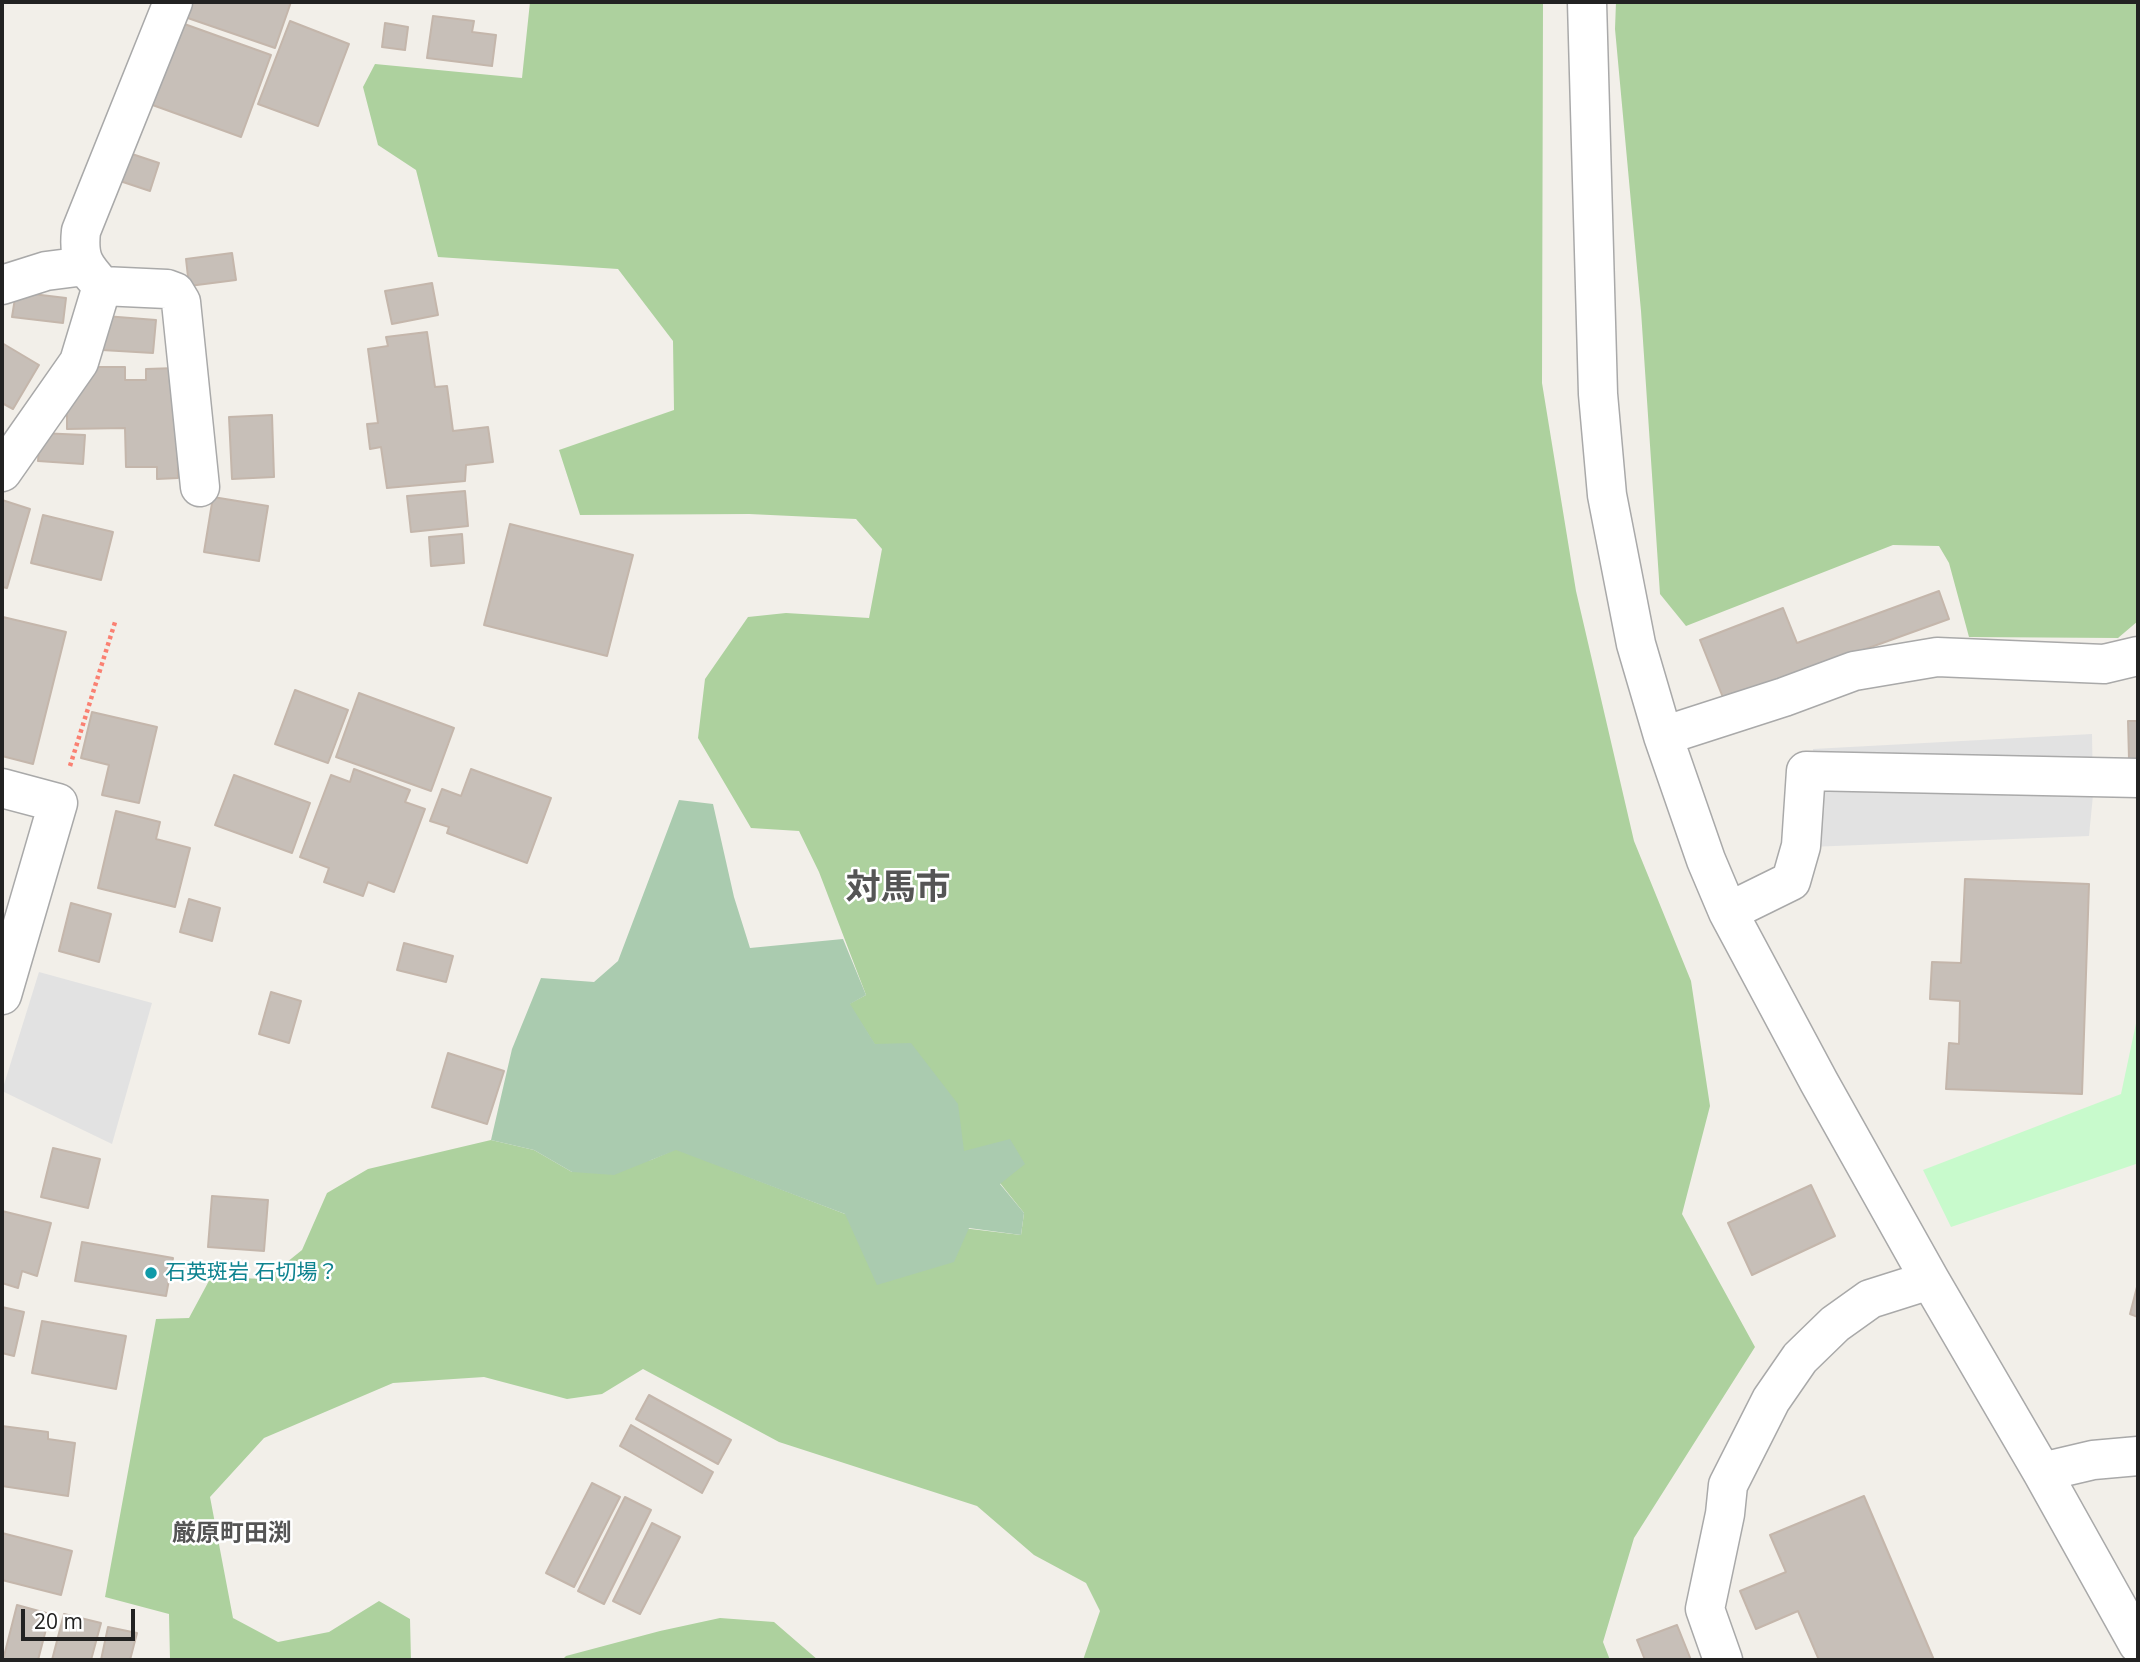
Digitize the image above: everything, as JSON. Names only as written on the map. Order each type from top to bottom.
[{"type":"street","points":[[2,472],[79,362],[94,276],[80,253],[81,231],[173,2]]},
{"type":"street","points":[[1587,2],[1598,394],[1607,495],[1636,644],[1663,736],[1706,860],[1728,912],[1819,1082],[2138,1644]]},
{"type":"street","points":[[2,285],[46,271],[94,276],[175,292],[181,302],[200,487]]},
{"type":"street","points":[[1663,736],[1784,697],[1854,670],[1937,657],[2104,664],[2138,656]]},
{"type":"street","points":[[1728,912],[1791,881],[1801,846],[1806,771],[2138,778]]},
{"type":"street","points":[[2,788],[58,803],[2,995]]},
{"type":"street","points":[[1723,1660],[1705,1609],[1725,1514],[1728,1485],[1771,1400],[1800,1358],[1835,1324],[1870,1298],[1930,1280]]},
{"type":"street","points":[[2042,1472],[2093,1460],[2138,1456]]},
{"type":"path","points":[[58,803],[116,619]]},
{"type":"green space","points":[[530,2],[1543,2],[1542,383],[1576,591],[1634,841],[1691,981],[1710,1106],[1682,1214],[1755,1347],[1634,1538],[1603,1642],[1610,1660],[1083,1660],[1100,1611],[1086,1583],[1034,1555],[977,1506],[779,1442],[643,1369],[602,1394],[567,1399],[484,1377],[393,1383],[264,1438],[210,1497],[233,1618],[278,1642],[329,1632],[379,1601],[410,1619],[411,1660],[170,1660],[169,1614],[105,1597],[156,1319],[189,1318],[211,1277],[266,1279],[302,1250],[327,1193],[368,1169],[491,1140],[534,1150],[572,1172],[651,1160],[676,1149],[845,1214],[1021,1235],[1024,1213],[1000,1183],[1010,1140],[964,1152],[875,1045],[849,1004],[866,995],[819,872],[799,831],[751,828],[698,738],[705,679],[748,617],[786,613],[869,618],[882,549],[856,519],[749,514],[580,515],[559,450],[674,410],[673,341],[618,269],[438,257],[416,170],[378,145],[363,87],[375,64],[522,78]]},
{"type":"green space","points":[[1616,2],[2138,2],[2138,621],[2118,638],[1969,637],[1949,563],[1939,546],[1893,545],[1686,626],[1660,594],[1641,311],[1615,29]]},
{"type":"green space","points":[[679,800],[713,804],[734,897],[750,948],[843,939],[866,995],[850,1004],[875,1044],[911,1043],[958,1104],[964,1151],[1010,1139],[1025,1164],[1000,1184],[1024,1213],[1021,1235],[969,1228],[954,1262],[877,1285],[845,1214],[676,1150],[614,1175],[572,1172],[534,1150],[491,1140],[512,1049],[541,978],[594,982],[618,961]]},
{"type":"green space","points":[[2138,1014],[2136,1164],[1951,1227],[1923,1170],[2121,1094]]},
{"type":"green space","points":[[720,1618],[774,1622],[818,1660],[562,1660],[566,1656],[660,1631]]},
{"type":"shaded area","points":[[2092,734],[2093,795],[2089,836],[1809,847],[1813,749]]},
{"type":"shaded area","points":[[39,972],[152,1003],[112,1144],[2,1091]]},
{"type":"building","points":[[184,2],[291,2],[275,48],[179,15]]},
{"type":"building","points":[[433,16],[474,21],[472,32],[496,35],[492,66],[427,58]]},
{"type":"building","points":[[176,21],[271,55],[241,137],[147,103]]},
{"type":"building","points":[[290,21],[349,44],[318,126],[258,104]]},
{"type":"building","points":[[385,23],[408,27],[405,50],[382,47]]},
{"type":"building","points":[[126,152],[159,163],[150,191],[117,180]]},
{"type":"building","points":[[232,253],[236,280],[189,286],[186,259]]},
{"type":"building","points":[[432,283],[438,315],[392,324],[385,291]]},
{"type":"building","points":[[16,292],[66,298],[63,323],[12,317]]},
{"type":"building","points":[[105,316],[156,320],[153,353],[102,350]]},
{"type":"building","points":[[427,332],[435,387],[447,386],[453,431],[488,427],[493,462],[466,465],[465,481],[387,488],[381,447],[370,449],[367,424],[378,423],[368,349],[388,346],[386,337]]},
{"type":"building","points":[[2,343],[39,365],[13,409],[2,403]]},
{"type":"building","points":[[88,367],[125,367],[125,380],[146,380],[146,369],[177,368],[178,478],[157,479],[157,467],[126,467],[125,428],[67,429],[67,391]]},
{"type":"building","points":[[272,415],[274,477],[232,479],[229,417]]},
{"type":"building","points":[[40,433],[85,435],[83,464],[38,461]]},
{"type":"building","points":[[465,491],[468,526],[411,532],[407,496]]},
{"type":"building","points":[[213,497],[268,506],[259,561],[204,552]]},
{"type":"building","points":[[2,500],[30,509],[7,588],[2,587]]},
{"type":"building","points":[[43,515],[113,532],[101,580],[31,563]]},
{"type":"building","points":[[510,524],[633,555],[607,656],[484,625]]},
{"type":"building","points":[[462,534],[464,563],[431,566],[429,537]]},
{"type":"building","points":[[1939,591],[1949,619],[1724,700],[1700,640],[1783,608],[1797,643]]},
{"type":"building","points":[[3,617],[66,632],[33,764],[2,756]]},
{"type":"building","points":[[295,690],[348,710],[328,763],[275,744]]},
{"type":"building","points":[[359,693],[454,728],[431,791],[336,757]]},
{"type":"building","points":[[92,712],[157,727],[139,803],[102,795],[109,765],[81,758]]},
{"type":"building","points":[[2128,721],[2138,721],[2138,759],[2129,759]]},
{"type":"building","points":[[354,769],[410,790],[405,802],[425,809],[394,892],[368,882],[363,896],[324,882],[329,868],[300,857],[331,775],[350,782]]},
{"type":"building","points":[[471,769],[551,798],[527,863],[447,833],[449,827],[430,821],[442,789],[461,796]]},
{"type":"building","points":[[234,775],[310,803],[292,853],[215,825]]},
{"type":"building","points":[[116,811],[160,822],[156,839],[190,848],[175,907],[98,888]]},
{"type":"building","points":[[1965,879],[2089,884],[2082,1094],[1946,1089],[1949,1043],[1959,1044],[1960,1001],[1930,999],[1932,962],[1961,963]]},
{"type":"building","points":[[189,899],[220,908],[212,941],[180,932]]},
{"type":"building","points":[[71,903],[111,914],[99,962],[59,951]]},
{"type":"building","points":[[404,943],[453,956],[446,982],[397,970]]},
{"type":"building","points":[[271,992],[301,1001],[289,1043],[259,1034]]},
{"type":"building","points":[[448,1053],[504,1071],[487,1124],[432,1107]]},
{"type":"building","points":[[53,1148],[100,1159],[88,1208],[41,1197]]},
{"type":"building","points":[[1811,1185],[1835,1236],[1752,1275],[1728,1223]]},
{"type":"building","points":[[212,1196],[268,1200],[264,1251],[208,1247]]},
{"type":"building","points":[[2,1211],[51,1223],[37,1276],[22,1271],[18,1288],[2,1283]]},
{"type":"building","points":[[82,1242],[173,1258],[166,1296],[75,1281]]},
{"type":"building","points":[[2138,1283],[2138,1317],[2130,1314]]},
{"type":"building","points":[[2,1307],[24,1312],[14,1356],[2,1353]]},
{"type":"building","points":[[42,1321],[126,1336],[116,1389],[32,1373]]},
{"type":"building","points":[[649,1395],[731,1440],[718,1464],[636,1419]]},
{"type":"building","points":[[631,1425],[713,1472],[702,1493],[620,1446]]},
{"type":"building","points":[[2,1426],[48,1432],[48,1439],[75,1443],[68,1496],[2,1486]]},
{"type":"building","points":[[592,1483],[620,1497],[574,1587],[546,1573]]},
{"type":"building","points":[[1864,1496],[1934,1660],[1819,1660],[1798,1611],[1756,1629],[1740,1591],[1786,1572],[1770,1535]]},
{"type":"building","points":[[625,1497],[651,1510],[604,1604],[578,1591]]},
{"type":"building","points":[[652,1523],[680,1537],[640,1614],[613,1601]]},
{"type":"building","points":[[2,1533],[72,1551],[61,1595],[2,1580]]},
{"type":"building","points":[[17,1605],[50,1614],[38,1660],[3,1660]]},
{"type":"building","points":[[64,1614],[101,1623],[91,1660],[52,1660]]},
{"type":"building","points":[[1677,1625],[1691,1660],[1645,1660],[1637,1640]]},
{"type":"building","points":[[108,1627],[137,1633],[130,1660],[101,1660]]},
{"type":"place","name":"石英斑岩 石切場？","points":[[151,1273]]},
{"type":"district","name":"対馬市","points":[[898,889]]},
{"type":"district","name":"厳原町田渕","points":[[232,1534]]}]
